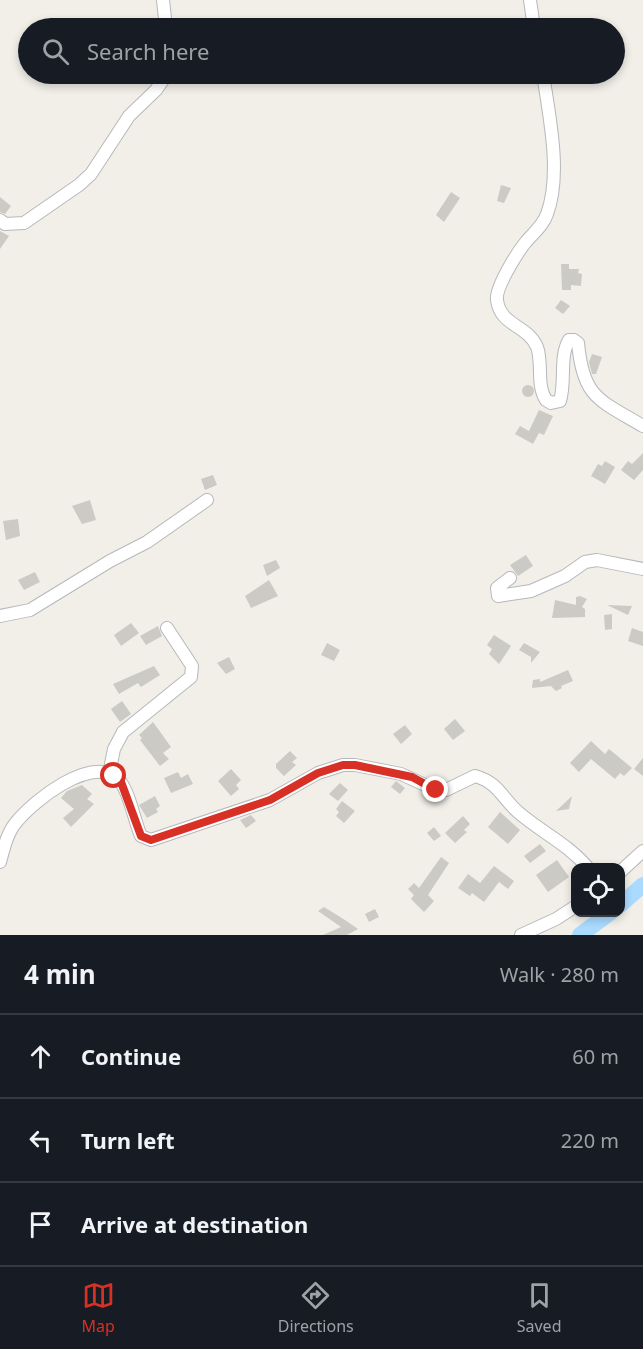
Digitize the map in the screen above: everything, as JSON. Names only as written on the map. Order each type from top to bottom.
[{"type":"street","points":[[163,0],[165,18]]},
{"type":"street","points":[[530,0],[533,18]]},
{"type":"street","points":[[0,220],[5,224],[24,223],[79,185],[91,174],[129,116],[160,84]]},
{"type":"street","points":[[544,84],[552,137],[553,187],[542,225],[523,245],[498,289],[498,307],[505,320],[523,332],[537,348],[546,400],[551,403],[560,401],[564,382],[564,349],[569,340],[574,340],[578,343],[580,367],[589,391],[597,399],[643,426]]},
{"type":"street","points":[[0,616],[30,610],[110,561],[147,542],[207,500]]},
{"type":"street","points":[[510,578],[497,588],[498,596],[531,591],[565,576],[585,562],[597,560],[643,569]]},
{"type":"street","points":[[109,774],[114,749],[123,732],[191,677],[192,666],[167,628]]},
{"type":"street","points":[[0,862],[8,836],[18,820],[69,780],[93,773],[109,774],[121,782],[141,836],[151,840],[270,800],[318,773],[343,765],[355,765],[412,777],[436,790],[446,790],[475,776],[493,783],[517,811],[567,846],[584,863]]},
{"type":"street","points":[[625,868],[643,851]]},
{"type":"street","points":[[521,935],[556,919],[571,909]]},
{"type":"building","points":[[501,185],[511,188],[504,203],[497,201]]},
{"type":"building","points":[[451,192],[460,198],[444,222],[436,215]]},
{"type":"building","points":[[0,197],[11,206],[5,214],[0,212]]},
{"type":"building","points":[[0,231],[9,236],[0,249]]},
{"type":"building","points":[[561,264],[569,264],[569,269],[579,269],[578,273],[582,274],[581,286],[571,285],[571,290],[562,290]]},
{"type":"building","points":[[561,300],[570,306],[563,314],[555,308]]},
{"type":"building","points":[[592,354],[602,357],[596,374],[592,374],[589,362]]},
{"type":"building","points":[[530,385],[534,391],[530,397],[526,397],[522,389]]},
{"type":"building","points":[[539,410],[553,416],[544,435],[539,433],[533,444],[515,434],[520,426],[529,431]]},
{"type":"building","points":[[643,453],[643,470],[634,480],[621,470],[628,461],[632,464]]},
{"type":"building","points":[[605,461],[615,467],[605,484],[591,476],[598,464],[602,466]]},
{"type":"building","points":[[213,475],[217,485],[205,490],[201,479]]},
{"type":"building","points":[[90,500],[96,520],[82,524],[72,506]]},
{"type":"building","points":[[18,519],[20,536],[6,540],[3,521]]},
{"type":"building","points":[[526,555],[533,566],[518,576],[510,565]]},
{"type":"building","points":[[276,560],[280,568],[267,576],[263,565]]},
{"type":"building","points":[[35,572],[40,582],[24,590],[18,580]]},
{"type":"building","points":[[269,580],[278,596],[251,608],[245,596]]},
{"type":"building","points":[[576,597],[587,599],[582,607],[585,609],[585,617],[552,618],[555,600],[576,605]]},
{"type":"building","points":[[607,605],[632,606],[628,615]]},
{"type":"building","points":[[612,614],[612,629],[605,630],[604,615]]},
{"type":"building","points":[[131,623],[139,633],[121,646],[114,635]]},
{"type":"building","points":[[158,626],[162,636],[146,645],[140,636]]},
{"type":"building","points":[[632,628],[643,632],[643,646],[628,641]]},
{"type":"building","points":[[494,635],[511,646],[499,664],[489,654],[492,649],[487,645]]},
{"type":"building","points":[[327,643],[340,650],[334,661],[321,655]]},
{"type":"building","points":[[524,643],[540,652],[531,663],[531,657],[519,650]]},
{"type":"building","points":[[229,657],[235,669],[226,674],[217,663]]},
{"type":"building","points":[[154,666],[160,675],[141,687],[138,683],[119,694],[113,684]]},
{"type":"building","points":[[568,670],[573,681],[556,691],[551,686],[532,688],[533,680],[540,679],[540,682]]},
{"type":"building","points":[[122,701],[131,714],[120,722],[111,709]]},
{"type":"building","points":[[455,719],[465,731],[453,740],[444,729]]},
{"type":"building","points":[[153,722],[171,747],[163,753],[169,759],[160,766],[140,740],[142,738],[139,735]]},
{"type":"building","points":[[405,725],[412,734],[401,744],[393,734]]},
{"type":"building","points":[[591,741],[605,754],[609,749],[632,768],[624,776],[620,773],[615,779],[591,759],[579,772],[570,763]]},
{"type":"building","points":[[290,751],[297,758],[292,762],[296,765],[284,776],[276,768],[276,764]]},
{"type":"building","points":[[643,758],[643,776],[634,769]]},
{"type":"building","points":[[231,769],[241,780],[236,785],[239,789],[231,796],[218,781]]},
{"type":"building","points":[[178,772],[181,778],[188,774],[193,784],[171,793],[164,778]]},
{"type":"building","points":[[396,781],[405,788],[400,794],[391,787]]},
{"type":"building","points":[[340,783],[348,790],[338,801],[329,794]]},
{"type":"building","points":[[82,785],[92,794],[87,799],[94,804],[71,827],[63,818],[74,809],[61,798],[67,791]]},
{"type":"building","points":[[155,796],[160,806],[156,809],[158,812],[147,818],[139,805]]},
{"type":"building","points":[[572,796],[569,809],[556,811]]},
{"type":"building","points":[[342,801],[355,811],[344,823],[336,816],[339,812],[336,809]]},
{"type":"building","points":[[500,812],[520,830],[508,844],[488,827]]},
{"type":"building","points":[[251,815],[256,821],[246,828],[240,820]]},
{"type":"building","points":[[463,816],[470,824],[464,830],[467,832],[455,843],[445,833]]},
{"type":"building","points":[[434,827],[441,836],[434,841],[427,833]]},
{"type":"building","points":[[540,844],[546,851],[530,863],[524,856]]},
{"type":"building","points":[[441,857],[449,863],[428,895],[434,901],[424,912],[411,899],[414,895],[408,889],[414,883],[419,888]]},
{"type":"building","points":[[557,860],[569,877],[548,892],[536,875]]},
{"type":"building","points":[[494,866],[514,881],[508,889],[499,882],[484,902],[472,893],[470,896],[458,888],[468,874],[480,883]]},
{"type":"building","points":[[324,907],[358,929],[347,935],[323,935],[341,927],[318,911]]},
{"type":"building","points":[[375,909],[379,917],[369,922],[365,914]]},
{"type":"waterway","points":[[625,901],[643,885]]},
{"type":"waterway","points":[[580,935],[604,917]]},
{"type":"route","points":[[114,776],[121,782],[141,836],[151,840],[270,800],[318,773],[343,765],[355,765],[412,777],[436,790]]}]
